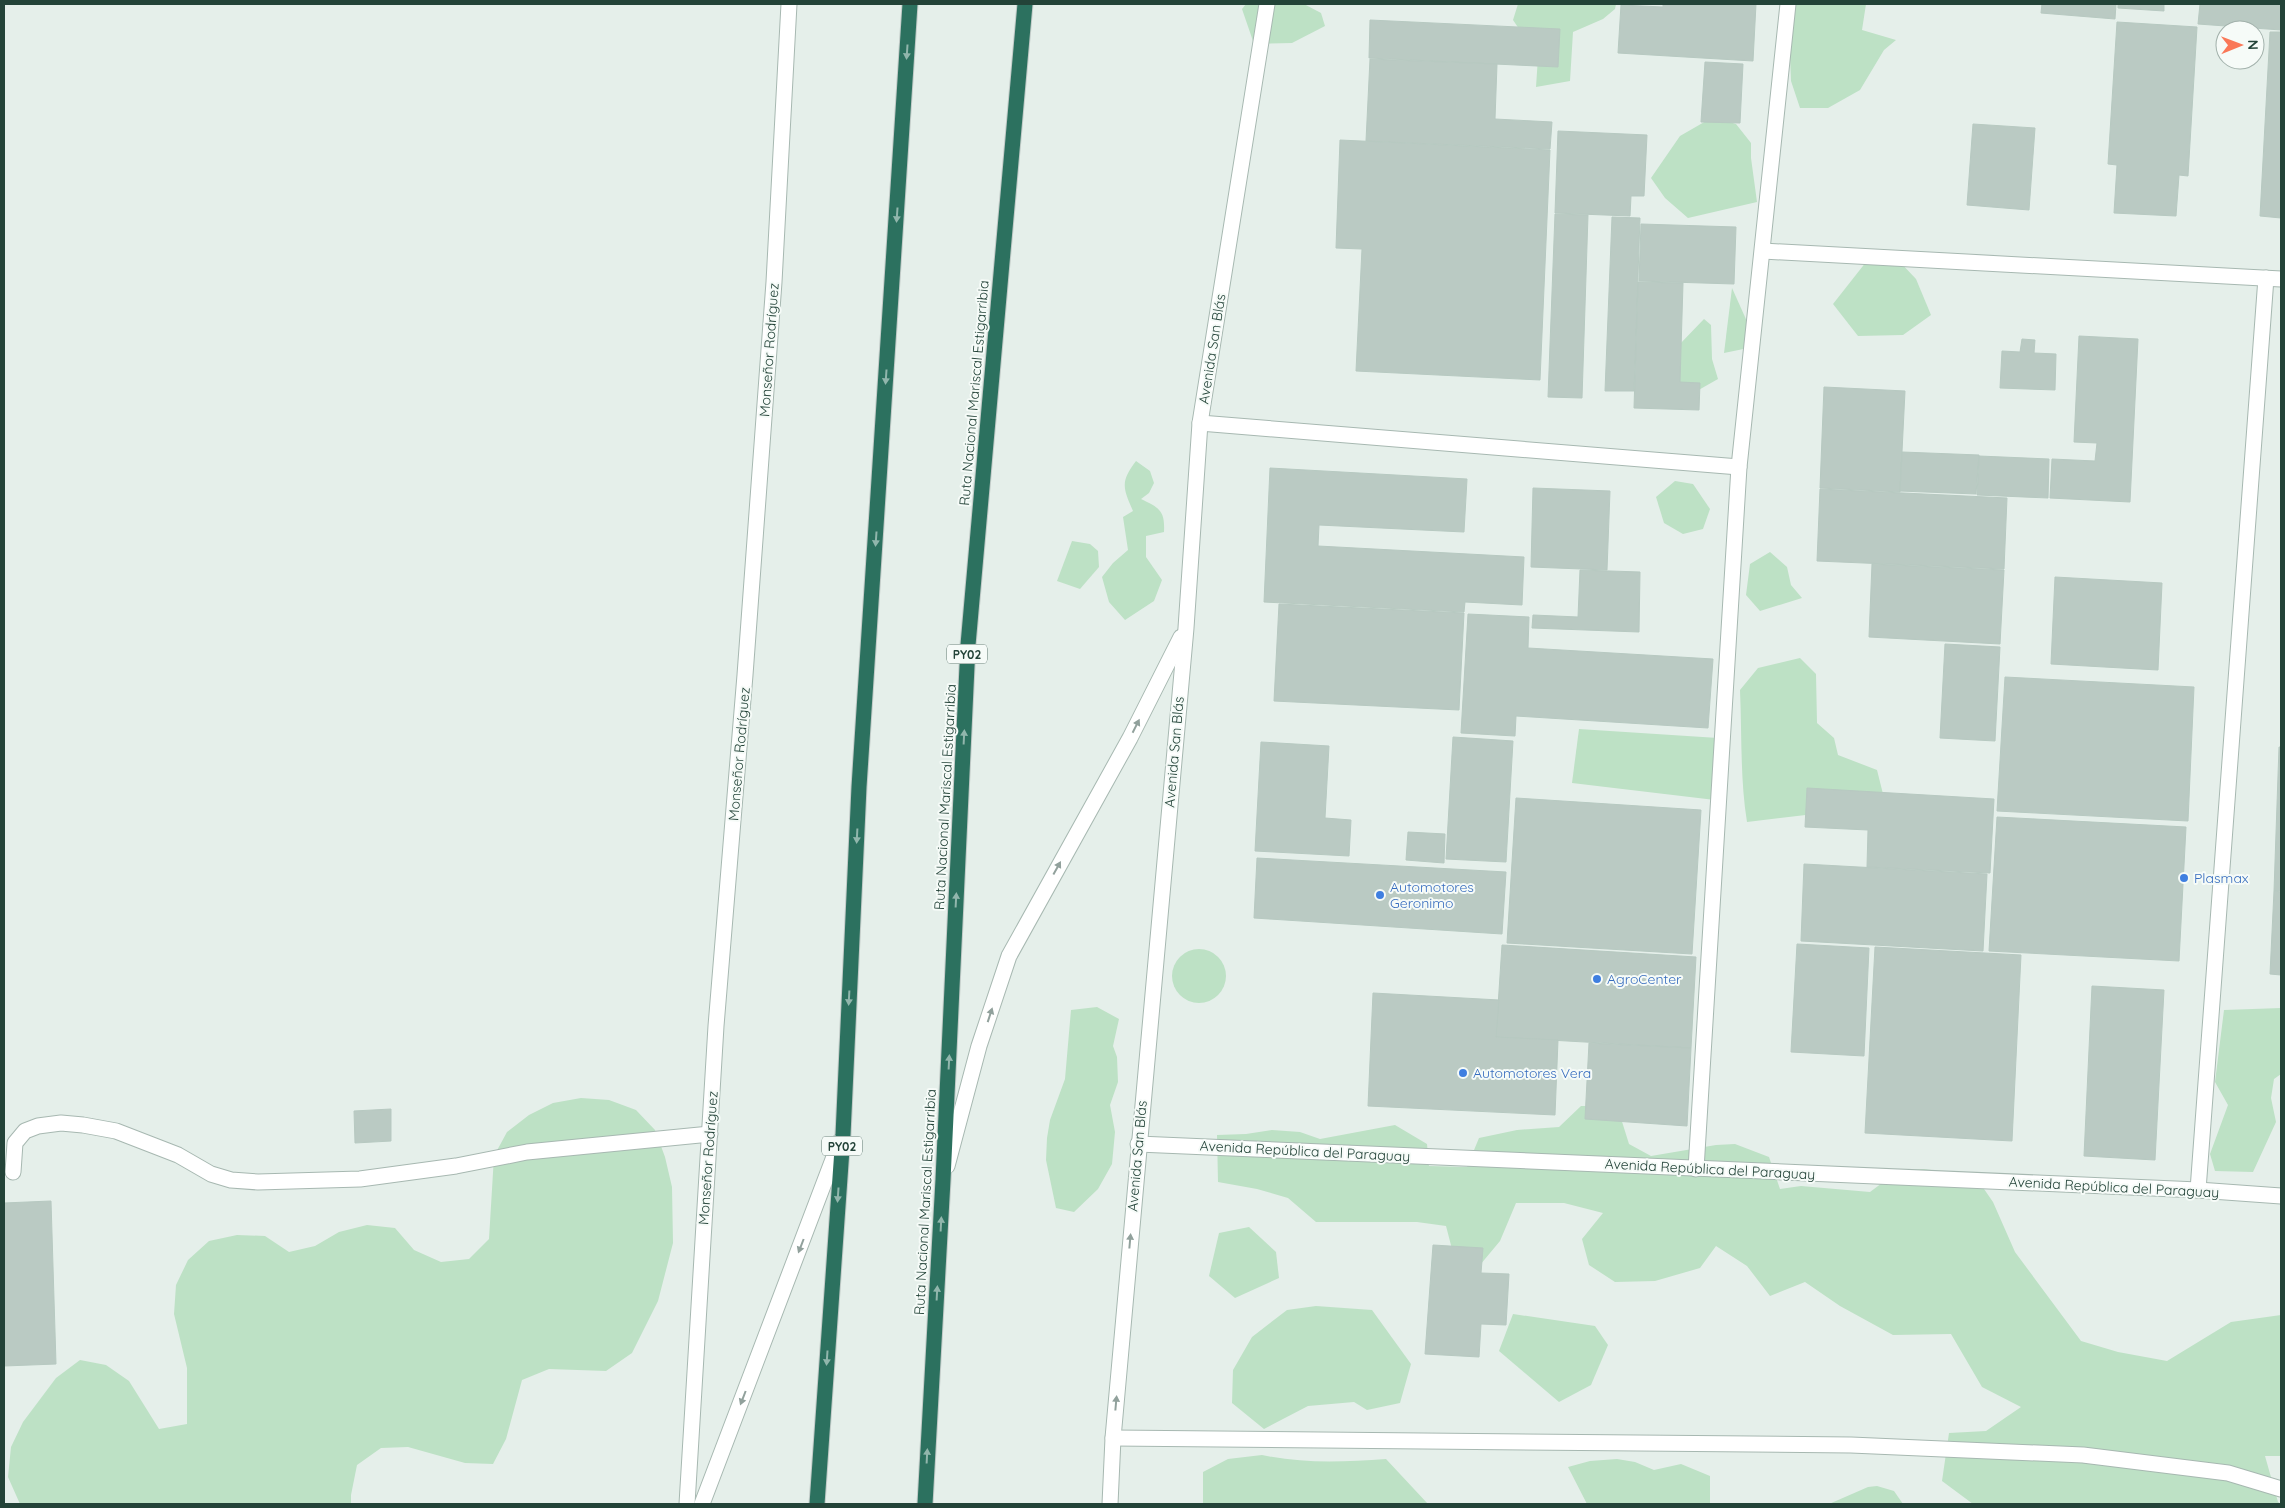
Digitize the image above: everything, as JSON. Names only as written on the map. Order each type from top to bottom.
[{"type":"highway","name":"PY02","points":[[817,1504],[843,1135],[859,787],[910,4]]},
{"type":"highway","name":"Ruta Nacional Mariscal Estigarribia","points":[[925,1504],[944,1180],[968,645],[1025,4]]},
{"type":"street","name":"Monseñor Rodríguez","points":[[687,1504],[716,1026],[746,675],[774,282],[789,4]]},
{"type":"street","name":"Avenida San Blás","points":[[1110,1504],[1112,1438],[1186,628],[1200,423],[1267,4]]},
{"type":"street","points":[[1696,1169],[1739,468],[1788,4]]},
{"type":"street","points":[[1763,251],[2274,279],[2198,1190]]},
{"type":"street","points":[[1200,423],[1739,468]]},
{"type":"street","points":[[944,1180],[979,1046],[1009,956],[1130,738],[1186,628]]},
{"type":"street","points":[[13,1172],[14,1143],[25,1131],[38,1126],[61,1124],[83,1125],[116,1132],[178,1155],[211,1174],[231,1180],[258,1182],[360,1179],[456,1166],[527,1152],[710,1134]]},
{"type":"street","points":[[702,1504],[843,1135]]},
{"type":"street","name":"Avenida República del Paraguay","points":[[1138,1144],[2198,1190],[2281,1196]]},
{"type":"street","points":[[1112,1438],[1851,1445],[2082,1455],[2228,1473],[2281,1489]]},
{"type":"green space","points":[[1246,4],[1304,4],[1321,13],[1325,26],[1292,43],[1254,44],[1242,9]]},
{"type":"green space","points":[[1518,4],[1616,4],[1615,9],[1603,19],[1573,32],[1570,81],[1536,87],[1538,57],[1513,20]]},
{"type":"green space","points":[[1788,4],[1866,4],[1862,30],[1896,40],[1884,50],[1860,90],[1828,108],[1800,108],[1791,81]]},
{"type":"green space","points":[[1713,117],[1736,124],[1751,143],[1751,158],[1757,202],[1688,218],[1665,198],[1651,178],[1680,136]]},
{"type":"green space","points":[[1870,257],[1898,260],[1916,279],[1931,315],[1903,335],[1858,336],[1833,304]]},
{"type":"green space","points":[[1732,288],[1758,346],[1724,353]]},
{"type":"green space","points":[[1704,319],[1711,325],[1712,359],[1718,379],[1688,396],[1667,382],[1679,345]]},
{"type":"green space","points":[[1136,461],[1150,471],[1154,483],[1149,493],[1141,499],[1157,508],[1164,519],[1164,532],[1146,536],[1146,557],[1162,580],[1154,601],[1125,620],[1109,602],[1102,577],[1113,563],[1128,550],[1123,517],[1133,511],[1125,491],[1125,480]]},
{"type":"green space","points":[[1675,481],[1693,484],[1710,509],[1703,529],[1683,534],[1664,523],[1656,497]]},
{"type":"green space","points":[[1072,541],[1090,544],[1098,551],[1099,567],[1080,589],[1057,581]]},
{"type":"green space","points":[[1770,552],[1787,567],[1791,585],[1802,598],[1760,611],[1746,595],[1750,564]]},
{"type":"green space","points":[[1800,658],[1816,674],[1817,723],[1834,738],[1838,755],[1877,770],[1885,802],[1848,810],[1747,822],[1742,773],[1740,690],[1758,668]]},
{"type":"green space","points":[[1579,729],[1718,738],[1715,800],[1572,783]]},
{"type":"green space","points":[[1199,949],[1209,951],[1218,957],[1224,966],[1226,976],[1224,986],[1218,995],[1209,1001],[1199,1003],[1189,1001],[1180,995],[1174,986],[1172,976],[1174,966],[1180,957],[1189,951]]},
{"type":"green space","points":[[1097,1007],[1119,1019],[1113,1046],[1117,1057],[1118,1082],[1110,1105],[1115,1132],[1112,1164],[1098,1189],[1074,1212],[1056,1208],[1046,1160],[1047,1138],[1050,1120],[1065,1079],[1071,1010]]},
{"type":"green space","points":[[2281,1008],[2281,1074],[2274,1079],[2271,1098],[2276,1122],[2253,1172],[2215,1171],[2210,1154],[2228,1105],[2215,1082],[2224,1010]]},
{"type":"green space","points":[[581,1098],[609,1100],[636,1110],[655,1130],[665,1157],[672,1187],[673,1243],[658,1301],[632,1353],[606,1371],[549,1369],[522,1380],[506,1439],[493,1464],[465,1463],[408,1447],[381,1448],[357,1465],[351,1504],[20,1504],[8,1477],[11,1447],[23,1422],[56,1378],[80,1360],[106,1365],[129,1381],[159,1429],[187,1424],[187,1368],[174,1314],[176,1285],[188,1260],[209,1241],[237,1235],[265,1236],[289,1252],[315,1246],[339,1232],[367,1225],[395,1228],[414,1250],[441,1262],[469,1259],[489,1239],[494,1156],[507,1132],[529,1115],[553,1103]]},
{"type":"green space","points":[[1581,1106],[1602,1106],[1619,1112],[1629,1144],[1651,1156],[1716,1145],[1735,1144],[1769,1157],[1780,1189],[1801,1186],[1870,1192],[1898,1171],[1924,1169],[1975,1176],[1993,1202],[2015,1252],[2081,1341],[2118,1352],[2167,1361],[2231,1322],[2281,1315],[2281,1456],[2265,1456],[2278,1502],[2281,1504],[1973,1504],[1942,1481],[1949,1433],[1986,1431],[2021,1407],[1982,1387],[1951,1334],[1893,1335],[1840,1306],[1805,1282],[1770,1296],[1747,1266],[1716,1246],[1700,1268],[1655,1281],[1615,1282],[1589,1265],[1582,1239],[1603,1213],[1564,1203],[1516,1203],[1500,1241],[1480,1265],[1458,1272],[1446,1226],[1417,1222],[1316,1222],[1288,1198],[1257,1189],[1218,1182],[1217,1135],[1246,1134],[1272,1130],[1300,1132],[1320,1139],[1395,1125],[1427,1144],[1429,1166],[1467,1167],[1479,1138],[1517,1130],[1559,1127]]},
{"type":"green space","points":[[1249,1227],[1276,1252],[1279,1278],[1235,1298],[1209,1276],[1219,1233]]},
{"type":"green space","points":[[1316,1306],[1372,1310],[1411,1364],[1400,1403],[1367,1410],[1354,1402],[1308,1406],[1264,1429],[1232,1403],[1233,1370],[1252,1337],[1287,1310]]},
{"type":"green space","points":[[1513,1314],[1595,1326],[1608,1345],[1591,1385],[1559,1402],[1499,1351]]},
{"type":"green space","points":[[1262,1455],[1309,1461],[1386,1459],[1428,1504],[1203,1504],[1203,1472],[1228,1459]]},
{"type":"green space","points":[[1617,1459],[1635,1462],[1654,1470],[1681,1464],[1710,1476],[1710,1504],[1587,1504],[1568,1467],[1590,1461]]},
{"type":"green space","points":[[1877,1486],[1894,1491],[1903,1504],[1829,1504],[1868,1487]]},
{"type":"building","points":[[1663,4],[1756,4],[1753,61],[1618,53],[1621,5],[1663,7]]},
{"type":"building","points":[[2042,4],[2116,4],[2115,19],[2041,13]]},
{"type":"building","points":[[2118,4],[2164,4],[2164,11],[2118,8]]},
{"type":"building","points":[[2200,4],[2281,4],[2281,30],[2265,29],[2265,20],[2215,20],[2215,25],[2198,24]]},
{"type":"building","points":[[1370,20],[1560,29],[1558,67],[1369,58]]},
{"type":"building","points":[[2117,22],[2197,27],[2188,176],[2179,175],[2176,216],[2114,213],[2117,165],[2108,164]]},
{"type":"building","points":[[2270,32],[2281,32],[2281,218],[2260,216]]},
{"type":"building","points":[[1370,59],[1497,64],[1495,119],[1552,122],[1550,149],[1366,141]]},
{"type":"building","points":[[1705,62],[1743,64],[1740,123],[1701,122]]},
{"type":"building","points":[[1973,124],[2035,128],[2029,210],[1967,205]]},
{"type":"building","points":[[1558,131],[1647,135],[1644,196],[1631,196],[1630,216],[1555,213]]},
{"type":"building","points":[[1340,140],[1550,150],[1540,380],[1356,371],[1362,249],[1336,248]]},
{"type":"building","points":[[1555,214],[1588,215],[1582,398],[1548,397]]},
{"type":"building","points":[[1612,217],[1640,218],[1634,391],[1605,391]]},
{"type":"building","points":[[1641,224],[1736,227],[1734,284],[1639,281]]},
{"type":"building","points":[[1638,282],[1683,283],[1680,382],[1700,383],[1699,410],[1634,408]]},
{"type":"building","points":[[2079,336],[2138,339],[2130,502],[2050,498],[2052,459],[2095,461],[2097,443],[2074,442]]},
{"type":"building","points":[[2022,339],[2035,340],[2034,353],[2056,354],[2055,390],[2000,388],[2002,351],[2020,352]]},
{"type":"building","points":[[1824,387],[1905,391],[1900,492],[1820,488]]},
{"type":"building","points":[[1902,452],[1979,455],[1976,494],[1900,491]]},
{"type":"building","points":[[1979,456],[2049,459],[2048,498],[1977,495]]},
{"type":"building","points":[[1270,468],[1467,479],[1464,532],[1319,525],[1318,546],[1524,557],[1522,605],[1465,602],[1464,612],[1264,602]]},
{"type":"building","points":[[1533,488],[1610,491],[1607,570],[1531,567]]},
{"type":"building","points":[[1820,489],[2007,498],[2004,569],[1817,561]]},
{"type":"building","points":[[1872,564],[2004,570],[2000,644],[1869,637]]},
{"type":"building","points":[[1580,570],[1640,572],[1639,632],[1532,628],[1533,615],[1578,617]]},
{"type":"building","points":[[2055,577],[2162,583],[2158,670],[2051,664]]},
{"type":"building","points":[[1279,604],[1464,613],[1459,710],[1274,701]]},
{"type":"building","points":[[1468,614],[1529,617],[1528,648],[1713,659],[1708,728],[1516,716],[1515,736],[1461,733]]},
{"type":"building","points":[[1945,644],[2000,647],[1995,741],[1940,738]]},
{"type":"building","points":[[2005,677],[2194,687],[2188,821],[1997,811]]},
{"type":"building","points":[[1453,737],[1513,741],[1506,862],[1446,859]]},
{"type":"building","points":[[1261,742],[1329,746],[1325,818],[1351,820],[1349,856],[1255,851]]},
{"type":"building","points":[[2279,747],[2281,747],[2281,891],[2274,891]]},
{"type":"building","points":[[1807,788],[1994,799],[1990,873],[1867,867],[1868,830],[1805,827]]},
{"type":"building","points":[[1516,798],[1701,810],[1692,954],[1507,943]]},
{"type":"building","points":[[1997,817],[2186,827],[2179,961],[1989,951]]},
{"type":"building","points":[[1408,832],[1445,834],[1444,863],[1406,860]]},
{"type":"building","name":"Automotores Geronimo","points":[[1257,858],[1506,872],[1502,934],[1254,918]]},
{"type":"building","points":[[1804,864],[1987,874],[1983,951],[1801,941]]},
{"type":"building","points":[[2274,891],[2281,892],[2281,975],[2270,974]]},
{"type":"building","points":[[1797,944],[1869,948],[1864,1056],[1791,1052]]},
{"type":"building","name":"AgroCenter","points":[[1502,945],[1696,957],[1691,1048],[1496,1037]]},
{"type":"building","points":[[1875,947],[2021,955],[2012,1141],[1865,1133]]},
{"type":"building","points":[[2092,986],[2164,990],[2155,1160],[2084,1156]]},
{"type":"building","name":"Automotores Vera","points":[[1373,993],[1499,1000],[1496,1037],[1558,1040],[1555,1115],[1368,1106]]},
{"type":"building","points":[[1589,1043],[1691,1048],[1687,1126],[1585,1119]]},
{"type":"building","points":[[391,1109],[391,1141],[355,1143],[354,1111]]},
{"type":"building","points":[[51,1201],[56,1364],[4,1366],[4,1203]]},
{"type":"building","points":[[1433,1245],[1483,1248],[1481,1273],[1509,1274],[1506,1325],[1481,1324],[1479,1357],[1425,1354]]},
{"type":"place","name":"Plasmax","points":[[2184,878]]},
{"type":"place","name":"Automotores Geronimo","points":[[1380,895]]},
{"type":"place","name":"AgroCenter","points":[[1597,979]]},
{"type":"place","name":"Automotores Vera","points":[[1463,1073]]}]
